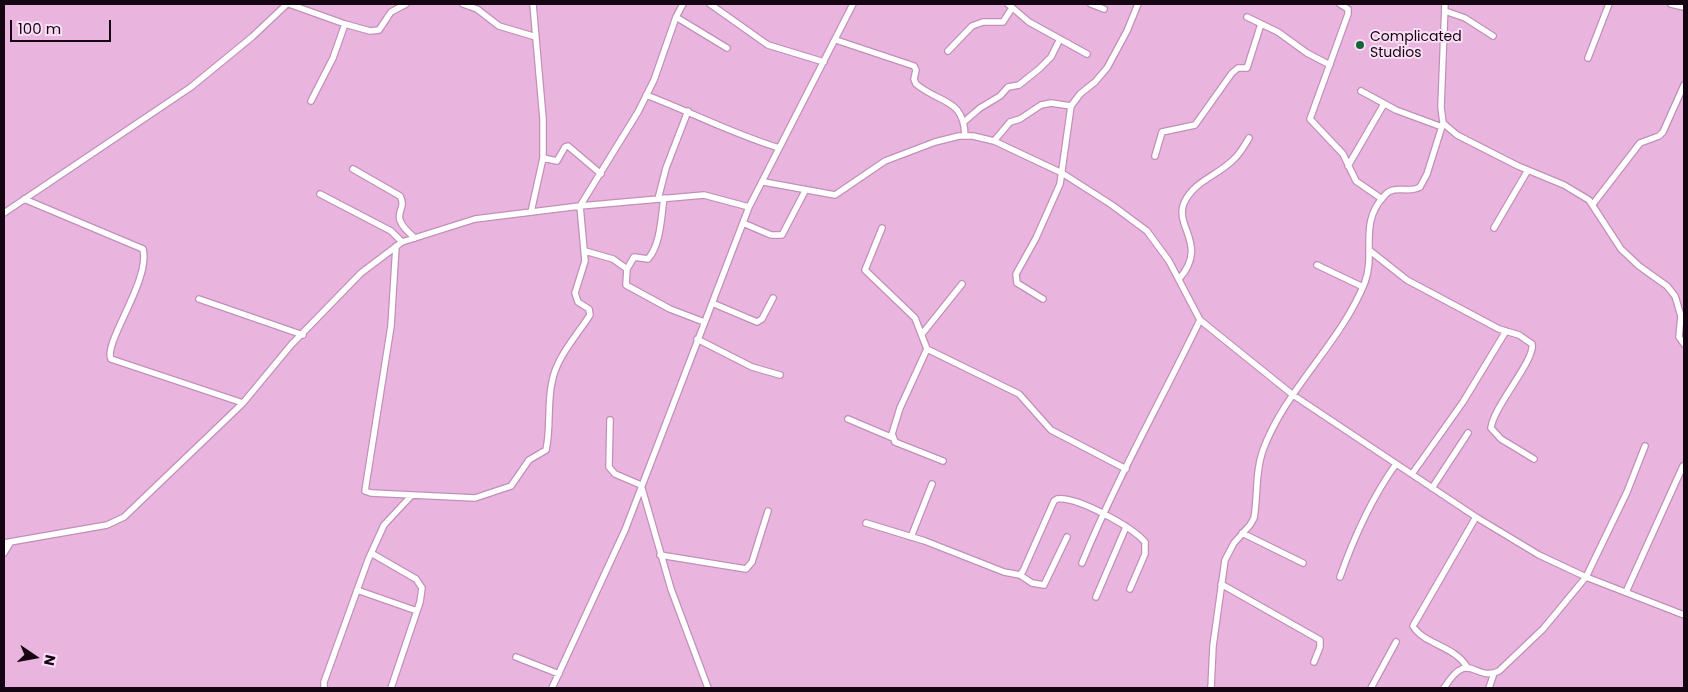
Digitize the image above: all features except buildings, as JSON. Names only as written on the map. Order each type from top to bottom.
[{"type":"street","points":[[4,212],[191,87],[252,37],[288,4],[370,31],[379,30],[391,12],[406,4]]},
{"type":"street","points":[[463,4],[477,9],[499,26],[536,37]]},
{"type":"street","points":[[530,212],[543,158],[543,119],[533,4]]},
{"type":"street","points":[[396,246],[391,326],[364,488],[371,493],[469,499],[507,488],[514,483],[529,460],[546,450],[550,421],[550,392],[555,369],[591,312],[578,302],[576,293],[584,267],[586,251],[580,206],[601,174],[646,95],[676,17],[683,4]]},
{"type":"street","points":[[710,4],[768,45],[824,62]]},
{"type":"street","points":[[552,688],[624,530],[749,207],[764,182],[779,148],[854,4]]},
{"type":"street","points":[[1091,4],[1104,10]]},
{"type":"street","points":[[1043,299],[1022,287],[1015,279],[1049,210],[1062,173],[1071,106],[1080,94],[1095,82],[1107,68],[1127,31],[1138,4]]},
{"type":"street","points":[[1340,4],[1348,8],[1348,14],[1310,119],[1343,154],[1356,181],[1382,199]]},
{"type":"street","points":[[1588,58],[1609,4]]},
{"type":"street","points":[[1671,4],[1684,7]]},
{"type":"street","points":[[948,51],[972,26],[983,22],[1003,22],[1010,6],[1029,22],[1087,54]]},
{"type":"street","points":[[1211,688],[1213,646],[1224,560],[1234,542],[1254,518],[1260,464],[1264,450],[1293,395],[1333,339],[1363,287],[1369,264],[1368,229],[1382,199],[1393,190],[1420,187],[1427,174],[1443,125],[1445,7],[1492,36]]},
{"type":"street","points":[[676,17],[727,48]]},
{"type":"street","points":[[1247,17],[1278,32],[1307,53],[1330,65]]},
{"type":"street","points":[[311,101],[333,58],[345,24]]},
{"type":"street","points":[[1156,156],[1162,132],[1195,125],[1232,73],[1238,68],[1247,68],[1261,24]]},
{"type":"street","points":[[964,121],[980,108],[1000,96],[1008,87],[1019,85],[1039,70],[1052,56],[1060,39]]},
{"type":"street","points":[[836,40],[914,66],[916,70],[914,79],[916,84],[952,104],[964,121],[966,136]]},
{"type":"street","points":[[1593,204],[1640,143],[1659,136],[1663,132],[1684,85]]},
{"type":"street","points":[[1361,91],[1384,104],[1443,125],[1457,135],[1528,170],[1573,189],[1593,204],[1611,236],[1626,255],[1667,286],[1675,296],[1681,316],[1679,337],[1684,344]]},
{"type":"street","points":[[646,95],[688,111],[738,135],[779,148]]},
{"type":"street","points":[[994,141],[1010,122],[1020,119],[1041,105],[1051,103],[1071,106]]},
{"type":"street","points":[[1348,166],[1384,104]]},
{"type":"street","points":[[688,111],[666,168],[658,234],[652,253],[648,259],[634,257],[627,269],[626,285],[670,309],[704,322]]},
{"type":"street","points":[[764,182],[835,195],[885,161],[935,142],[966,136],[994,141],[1062,173],[1112,205],[1147,232],[1170,261],[1200,320],[1293,395],[1476,517],[1539,555],[1586,578],[1684,615]]},
{"type":"street","points":[[1179,279],[1188,266],[1192,244],[1182,216],[1185,202],[1196,186],[1232,162],[1249,138]]},
{"type":"street","points":[[543,158],[557,162],[565,147],[568,146],[601,174]]},
{"type":"street","points":[[353,169],[400,196],[402,202],[398,214],[399,221],[415,238]]},
{"type":"street","points":[[1494,228],[1528,170]]},
{"type":"street","points":[[742,223],[771,235],[782,236],[805,191]]},
{"type":"street","points":[[320,194],[391,231],[402,242]]},
{"type":"street","points":[[4,554],[7,543],[107,525],[124,517],[243,403],[361,273],[402,242],[475,218],[580,206],[661,198],[712,196],[740,206],[749,207]]},
{"type":"street","points":[[24,199],[143,249],[143,268],[129,310],[111,346],[109,355],[111,359],[243,403]]},
{"type":"street","points":[[882,228],[865,270],[915,318],[927,349],[900,408],[893,429],[893,438]]},
{"type":"street","points":[[1369,250],[1407,280],[1506,331],[1528,340],[1533,347],[1491,428],[1501,439],[1534,459]]},
{"type":"street","points":[[586,251],[612,259],[627,269]]},
{"type":"street","points":[[1317,265],[1363,287]]},
{"type":"street","points":[[922,334],[962,284]]},
{"type":"street","points":[[712,303],[757,322],[762,319],[773,298]]},
{"type":"street","points":[[199,299],[303,335]]},
{"type":"street","points":[[1082,563],[1102,513],[1200,320]]},
{"type":"street","points":[[1412,474],[1463,402],[1506,331]]},
{"type":"street","points":[[697,339],[752,367],[780,375]]},
{"type":"street","points":[[927,349],[1019,394],[1051,430],[1126,469]]},
{"type":"street","points":[[848,419],[893,438],[899,444],[943,461]]},
{"type":"street","points":[[610,420],[609,467],[615,474],[640,485]]},
{"type":"street","points":[[1432,488],[1468,433]]},
{"type":"street","points":[[1489,688],[1494,673],[1543,629],[1586,578],[1631,485],[1645,446]]},
{"type":"street","points":[[1340,577],[1360,525],[1382,482],[1396,464]]},
{"type":"street","points":[[1626,592],[1683,466]]},
{"type":"street","points":[[911,537],[932,484]]},
{"type":"street","points":[[640,485],[685,632],[708,688]]},
{"type":"street","points":[[324,688],[324,682],[372,553],[387,520],[411,496]]},
{"type":"street","points":[[1020,574],[1057,499],[1065,499],[1102,513],[1142,538],[1147,547],[1130,589]]},
{"type":"street","points":[[660,555],[746,569],[752,562],[768,511]]},
{"type":"street","points":[[1467,667],[1455,653],[1424,636],[1413,626],[1476,517]]},
{"type":"street","points":[[866,523],[911,537],[998,570],[1020,574],[1032,583],[1044,585],[1067,537]]},
{"type":"street","points":[[1096,597],[1126,527]]},
{"type":"street","points":[[1242,533],[1303,563]]},
{"type":"street","points":[[372,553],[420,583],[422,593],[391,688]]},
{"type":"street","points":[[1221,584],[1320,640],[1320,647],[1314,662]]},
{"type":"street","points":[[357,590],[417,611]]},
{"type":"street","points":[[1371,688],[1396,642]]},
{"type":"street","points":[[516,657],[559,674]]},
{"type":"street","points":[[1444,688],[1457,671],[1467,667],[1494,673]]},
{"type":"place","name":"Complicated Studios","points":[[1360,45]]}]
